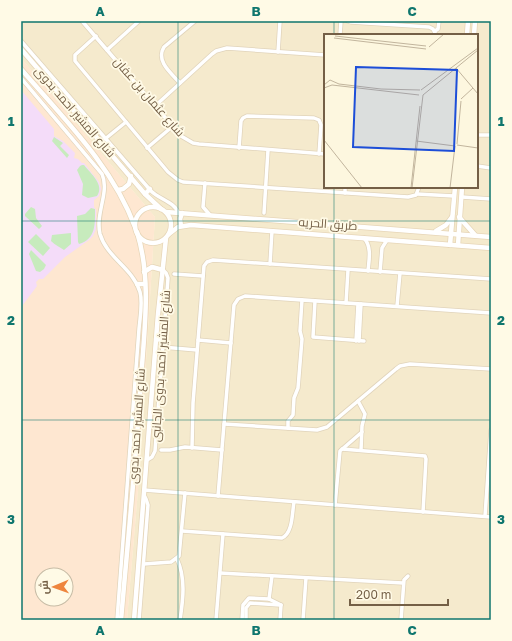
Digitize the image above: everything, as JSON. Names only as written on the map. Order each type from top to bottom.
[{"type":"street","name":"شارع عثمان بن عفان","points":[[82,21],[181,136],[193,143],[324,154]]},
{"type":"street","points":[[107,50],[138,21]]},
{"type":"street","points":[[180,83],[162,62],[161,54],[164,47],[195,21]]},
{"type":"street","points":[[278,52],[280,21]]},
{"type":"street","points":[[340,34],[341,21]]},
{"type":"street","points":[[348,21],[429,27],[435,33],[439,28],[439,21]]},
{"type":"street","points":[[467,34],[468,21]]},
{"type":"street","points":[[474,34],[475,21]]},
{"type":"street","points":[[96,36],[76,53],[74,57],[75,61],[147,148],[168,172],[178,180],[183,182],[411,198],[417,194],[454,196]]},
{"type":"street","points":[[21,41],[94,130],[106,139],[112,151],[161,199],[174,205],[180,213],[181,226],[168,236],[159,242],[150,243],[142,239],[136,229],[136,218],[141,211],[149,207],[164,210],[170,217],[171,223],[168,236]]},
{"type":"street","points":[[155,106],[212,54],[221,49],[227,48],[324,55]]},
{"type":"street","name":"شارع المشير احمد بدوى","points":[[21,49],[94,130],[146,194],[164,210]]},
{"type":"street","name":"شارع المشير احمد بدوى","points":[[21,69],[118,190],[136,229],[142,252],[145,284],[143,295],[139,410],[121,596],[121,620]]},
{"type":"street","points":[[21,78],[54,112]]},
{"type":"street","points":[[240,148],[241,121],[247,116],[314,118],[318,120],[321,125],[319,154]]},
{"type":"street","points":[[106,139],[126,122]]},
{"type":"street","points":[[147,148],[173,126]]},
{"type":"street","points":[[478,135],[491,135]]},
{"type":"street","points":[[264,213],[268,150]]},
{"type":"street","points":[[100,166],[105,186],[99,216],[101,237],[110,253],[132,276],[143,295]]},
{"type":"street","points":[[478,166],[491,168]]},
{"type":"street","points":[[118,190],[124,189],[130,184],[131,176]]},
{"type":"street","points":[[205,183],[203,207],[210,215]]},
{"type":"street","points":[[345,188],[345,193]]},
{"type":"street","points":[[417,194],[419,188]]},
{"type":"street","points":[[450,245],[455,188]]},
{"type":"street","points":[[458,245],[462,188]]},
{"type":"street","points":[[146,194],[150,189]]},
{"type":"street","points":[[462,197],[491,200]]},
{"type":"street","points":[[194,214],[203,207]]},
{"type":"street","name":"طريق الحريه","points":[[164,210],[180,213],[491,237]]},
{"type":"street","points":[[453,216],[460,217]]},
{"type":"street","points":[[434,232],[446,225],[453,216]]},
{"type":"street","points":[[460,217],[466,227],[475,235]]},
{"type":"street","name":"طريق الحريه","points":[[181,226],[191,225],[491,248]]},
{"type":"street","points":[[270,264],[272,231]]},
{"type":"street","name":"شارع المشير احمد بدوى","points":[[134,620],[156,339],[168,236]]},
{"type":"street","points":[[364,238],[370,249],[368,271]]},
{"type":"street","points":[[380,272],[382,248],[387,240]]},
{"type":"street","points":[[192,448],[193,403],[204,266],[210,260],[491,279]]},
{"type":"street","points":[[144,272],[152,267],[163,270]]},
{"type":"street","name":"شارع المشير احمد بدوى الجانبى","points":[[147,460],[152,457],[155,451],[168,276],[163,270]]},
{"type":"street","points":[[346,303],[348,270]]},
{"type":"street","points":[[398,306],[400,273]]},
{"type":"street","points":[[174,274],[204,276]]},
{"type":"street","points":[[137,284],[145,284]]},
{"type":"street","points":[[218,496],[234,305],[238,299],[245,296],[491,313]]},
{"type":"street","points":[[288,428],[288,421],[293,415],[294,398],[298,388],[302,339],[300,330],[302,300]]},
{"type":"street","points":[[315,301],[313,337],[364,341]]},
{"type":"street","points":[[357,341],[360,304]]},
{"type":"street","points":[[156,339],[163,340]]},
{"type":"street","points":[[198,340],[231,343]]},
{"type":"street","points":[[162,348],[197,350]]},
{"type":"street","points":[[224,424],[312,430],[322,429],[327,427],[396,369],[405,364],[491,369]]},
{"type":"street","points":[[358,401],[364,414],[361,450]]},
{"type":"street","points":[[485,516],[491,430]]},
{"type":"street","points":[[335,505],[340,452],[342,448],[362,432]]},
{"type":"street","points":[[161,450],[170,450],[182,447],[222,450]]},
{"type":"street","points":[[342,448],[423,455],[426,457],[423,512]]},
{"type":"street","points":[[140,620],[148,503],[144,493],[185,493],[491,517]]},
{"type":"street","points":[[144,564],[171,562],[177,559],[180,553],[185,493]]},
{"type":"street","points":[[182,531],[279,538],[285,537],[289,530],[294,502]]},
{"type":"street","points":[[141,530],[146,531]]},
{"type":"street","points":[[216,620],[223,534]]},
{"type":"street","points":[[177,559],[180,566],[183,588],[183,601],[180,620]]},
{"type":"street","points":[[220,573],[403,583]]},
{"type":"street","points":[[270,599],[272,576]]},
{"type":"street","points":[[401,620],[403,583],[405,578],[408,576]]},
{"type":"street","points":[[303,620],[306,578]]},
{"type":"street","points":[[117,620],[121,596]]},
{"type":"street","points":[[242,620],[247,599],[281,605]]},
{"type":"street","points":[[253,600],[270,599],[281,605]]},
{"type":"street","points":[[280,620],[281,605]]},
{"type":"street","points":[[245,607],[246,620]]},
{"type":"shaded area","points":[[21,21],[491,21],[491,620],[127,620],[138,490],[155,217],[21,58]]},
{"type":"shaded area","points":[[21,58],[155,217],[138,490],[127,620],[21,620]]},
{"type":"shaded area","points":[[21,90],[54,129],[54,136],[63,141],[75,153],[74,158],[84,163],[99,182],[101,189],[99,196],[94,200],[94,207],[96,210],[96,229],[93,236],[65,257],[43,279],[39,279],[36,282],[37,286],[22,306]]},
{"type":"green space","points":[[54,137],[63,143],[60,146],[69,155],[67,158],[52,141]]},
{"type":"green space","points":[[84,165],[98,184],[99,192],[97,196],[88,198],[82,195],[83,184],[77,170]]},
{"type":"green space","points":[[31,207],[35,209],[36,218],[42,226],[39,229],[25,216]]},
{"type":"green space","points":[[91,208],[95,209],[95,220],[92,235],[85,242],[79,244],[77,216],[85,214]]},
{"type":"green space","points":[[71,233],[71,244],[64,250],[51,241],[52,235]]},
{"type":"green space","points":[[36,234],[50,248],[43,256],[28,242]]},
{"type":"green space","points":[[31,250],[46,265],[40,272],[36,271],[29,254]]}]
